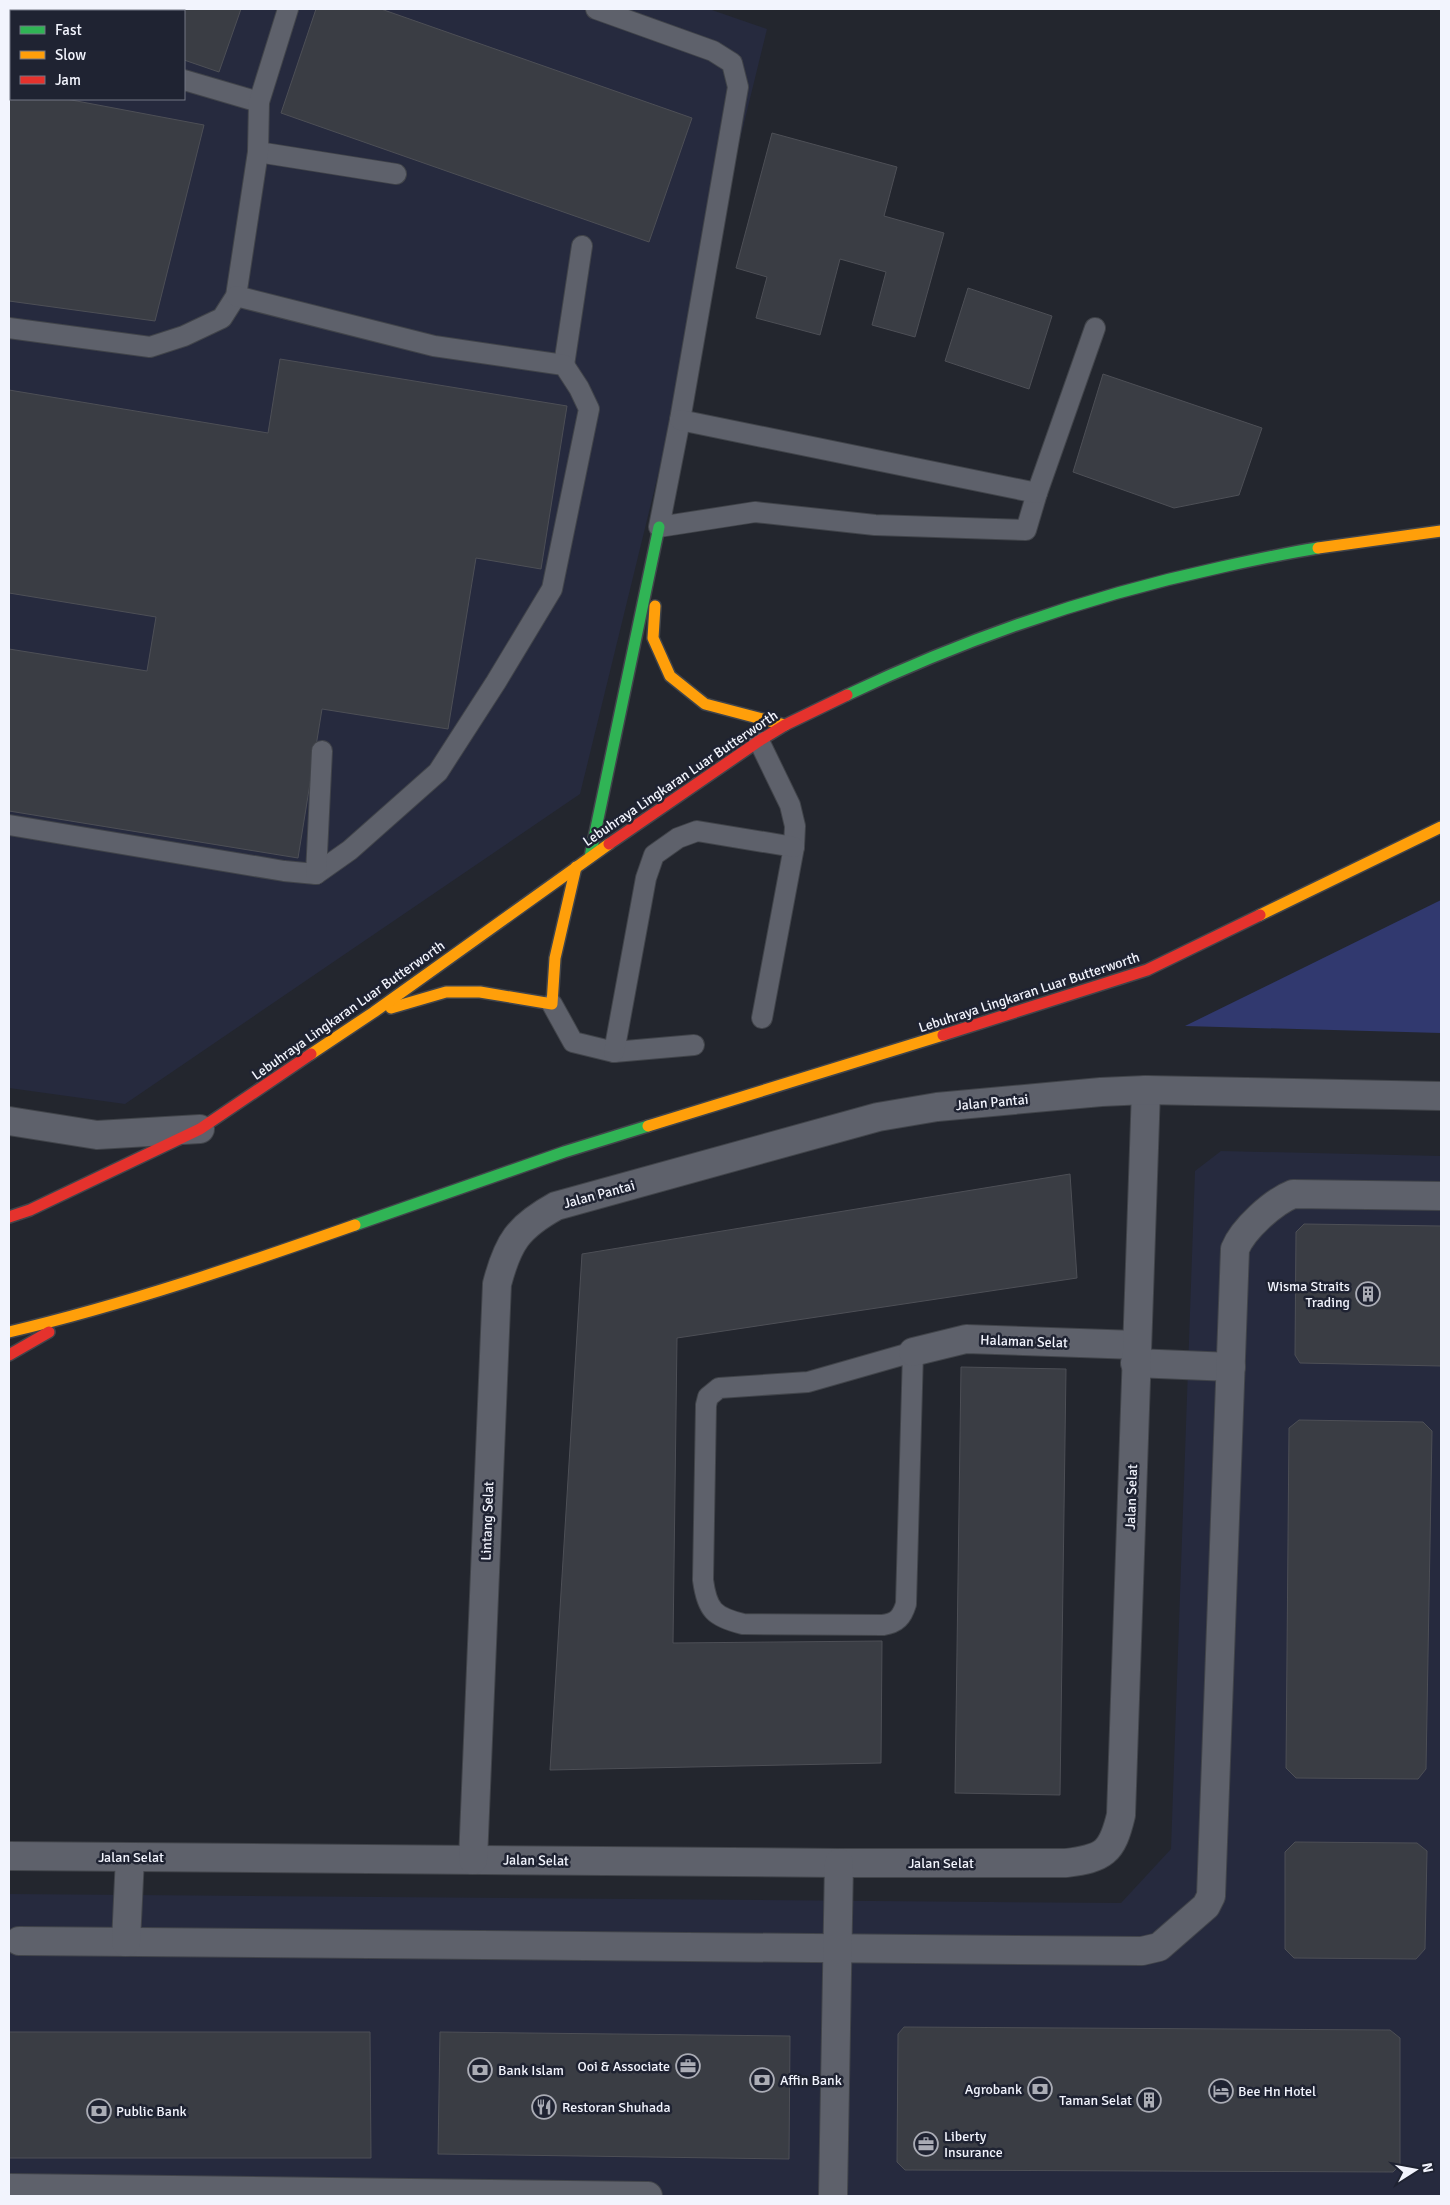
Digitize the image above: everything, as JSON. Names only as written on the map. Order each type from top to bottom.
[{"type":"highway","points":[[659,527],[653,638],[670,676],[705,704],[785,725]]},
{"type":"highway","points":[[590,857],[659,527]]},
{"type":"highway","name":"Lebuhraya Lingkaran Luar Butterworth","points":[[9,1216],[30,1210],[200,1129],[374,1012],[590,857],[758,740],[785,725],[900,670],[1015,625],[1096,598],[1177,577],[1297,551],[1441,531]]},
{"type":"highway","name":"Lebuhraya Lingkaran Luar Butterworth","points":[[9,1332],[76,1316],[232,1268],[564,1152],[864,1060],[1147,970],[1441,827]]},
{"type":"highway","points":[[374,1012],[446,992],[480,992],[552,1004],[555,958],[576,867]]},
{"type":"highway","points":[[9,1355],[76,1316]]},
{"type":"street","name":"Jalan Pantai","points":[[556,1206],[878,1117],[937,1107],[1102,1092],[1146,1090],[1441,1096]]},
{"type":"street","name":"Jalan Selat","points":[[9,1856],[839,1863],[1066,1863],[1089,1860],[1107,1851],[1117,1833],[1121,1815],[1146,1090]]},
{"type":"street","points":[[9,1121],[97,1135],[200,1129]]},
{"type":"street","points":[[19,1941],[1142,1951],[1159,1947],[1206,1906],[1211,1896],[1235,1249],[1240,1237],[1280,1199],[1293,1194],[1441,1196]]},
{"type":"street","name":"Lintang Selat","points":[[473,1860],[497,1284],[504,1256],[518,1234],[534,1218],[556,1206]]},
{"type":"street","name":"Halaman Selat","points":[[914,1352],[966,1339],[1136,1354],[1231,1367]]},
{"type":"street","points":[[126,1942],[130,1857]]},
{"type":"street","points":[[833,2196],[839,1863]]},
{"type":"street","points":[[9,2188],[648,2196]]},
{"type":"lane","points":[[9,328],[150,347],[184,336],[222,318],[236,296],[258,152],[259,102],[288,9]]},
{"type":"lane","points":[[596,9],[713,51],[732,63],[738,87],[680,420],[659,527],[755,512],[875,525],[1026,530],[1037,493],[1095,328]]},
{"type":"lane","points":[[185,80],[259,102]]},
{"type":"lane","points":[[258,152],[396,174]]},
{"type":"lane","points":[[9,825],[284,871],[316,874],[350,850],[438,772],[496,682],[552,589],[589,409],[579,388],[564,365],[582,246]]},
{"type":"lane","points":[[236,296],[434,346],[564,365]]},
{"type":"lane","points":[[680,420],[1037,493]]},
{"type":"lane","points":[[758,740],[790,805],[795,826],[794,847],[762,1018]]},
{"type":"lane","points":[[316,874],[322,751]]},
{"type":"lane","points":[[614,1052],[646,878],[654,855],[678,838],[697,831],[794,847]]},
{"type":"lane","points":[[552,1004],[573,1042],[614,1052],[694,1044]]},
{"type":"lane","points":[[914,1352],[906,1604],[900,1618],[893,1624],[883,1625],[743,1624],[726,1620],[712,1611],[705,1597],[703,1580],[706,1405],[708,1397],[713,1392],[726,1387],[808,1382],[914,1352]]},
{"type":"shaded area","points":[[9,9],[709,9],[767,29],[580,794],[125,1104],[9,1088]]},
{"type":"shaded area","points":[[1441,900],[1441,1033],[1185,1026]]},
{"type":"shaded area","points":[[1221,1151],[1441,1156],[1441,2196],[9,2196],[9,1894],[1121,1903],[1171,1849],[1195,1171]]},
{"type":"building","points":[[9,9],[48,9],[10,10],[10,100],[71,100],[204,125],[155,321],[9,301]]},
{"type":"building","points":[[241,9],[219,72],[185,60],[185,10],[80,10]]},
{"type":"building","points":[[316,9],[381,9],[692,118],[649,242],[281,113]]},
{"type":"building","points":[[772,133],[897,167],[884,216],[944,233],[915,337],[872,325],[886,272],[840,259],[820,335],[756,318],[767,277],[736,268]]},
{"type":"building","points":[[968,288],[1052,316],[1029,389],[945,361]]},
{"type":"building","points":[[280,359],[567,406],[541,569],[476,558],[448,729],[322,709],[298,858],[9,811],[9,649],[147,671],[156,617],[9,593],[9,390],[268,433]]},
{"type":"building","points":[[1103,374],[1262,428],[1239,495],[1174,508],[1073,472]]},
{"type":"building","points":[[1070,1174],[1077,1278],[677,1338],[673,1643],[882,1641],[881,1763],[550,1770],[582,1254]]},
{"type":"building","name":"Wisma Straits Trading","points":[[1304,1224],[1441,1226],[1441,1366],[1300,1363],[1295,1355],[1296,1232]]},
{"type":"building","points":[[961,1367],[1066,1369],[1060,1795],[955,1793]]},
{"type":"building","points":[[1299,1420],[1423,1422],[1432,1431],[1426,1769],[1418,1779],[1296,1778],[1286,1768],[1289,1428]]},
{"type":"building","points":[[1295,1842],[1417,1843],[1427,1851],[1425,1949],[1416,1959],[1294,1958],[1285,1949],[1285,1852]]},
{"type":"building","name":"Taman Selat","points":[[904,2027],[1390,2030],[1400,2038],[1400,2165],[1393,2172],[905,2170],[897,2162],[898,2034]]},
{"type":"building","points":[[9,2032],[370,2032],[371,2158],[9,2158]]},
{"type":"building","points":[[440,2032],[790,2036],[789,2159],[438,2154]]},
{"type":"traffic: fast","points":[[590,857],[659,527]]},
{"type":"traffic: fast","points":[[847,695],[892,674],[984,637],[1078,605],[1173,578],[1318,548]]},
{"type":"traffic: fast","points":[[355,1225],[564,1152],[648,1126]]},
{"type":"traffic: slow","points":[[1318,548],[1441,531]]},
{"type":"traffic: slow","points":[[655,606],[653,638],[670,676],[705,704],[785,725]]},
{"type":"traffic: slow","points":[[1260,915],[1441,827]]},
{"type":"traffic: slow","points":[[311,1054],[374,1012],[609,844]]},
{"type":"traffic: slow","points":[[391,1008],[446,992],[480,992],[552,1004],[555,958],[576,867]]},
{"type":"traffic: slow","points":[[648,1126],[943,1035]]},
{"type":"traffic: slow","points":[[9,1332],[140,1296],[227,1269],[355,1225]]},
{"type":"traffic: jam","points":[[609,844],[759,741],[785,725],[847,695]]},
{"type":"traffic: jam","points":[[943,1035],[1147,970],[1260,915]]},
{"type":"traffic: jam","points":[[9,1217],[30,1210],[200,1129],[311,1054]]},
{"type":"traffic: jam","points":[[9,1355],[49,1332]]},
{"type":"place","name":"Wisma Straits Trading","points":[[1368,1294]]},
{"type":"place","name":"Ooi & Associate","points":[[688,2066]]},
{"type":"place","name":"Bank Islam","points":[[480,2070]]},
{"type":"place","name":"Affin Bank","points":[[762,2080]]},
{"type":"place","name":"Agrobank","points":[[1040,2089]]},
{"type":"place","name":"Bee Hn Hotel","points":[[1221,2091]]},
{"type":"place","name":"Taman Selat","points":[[1149,2100]]},
{"type":"place","name":"Restoran Shuhada","points":[[544,2107]]},
{"type":"place","name":"Public Bank","points":[[99,2111]]},
{"type":"place","name":"Liberty Insurance","points":[[926,2144]]}]
